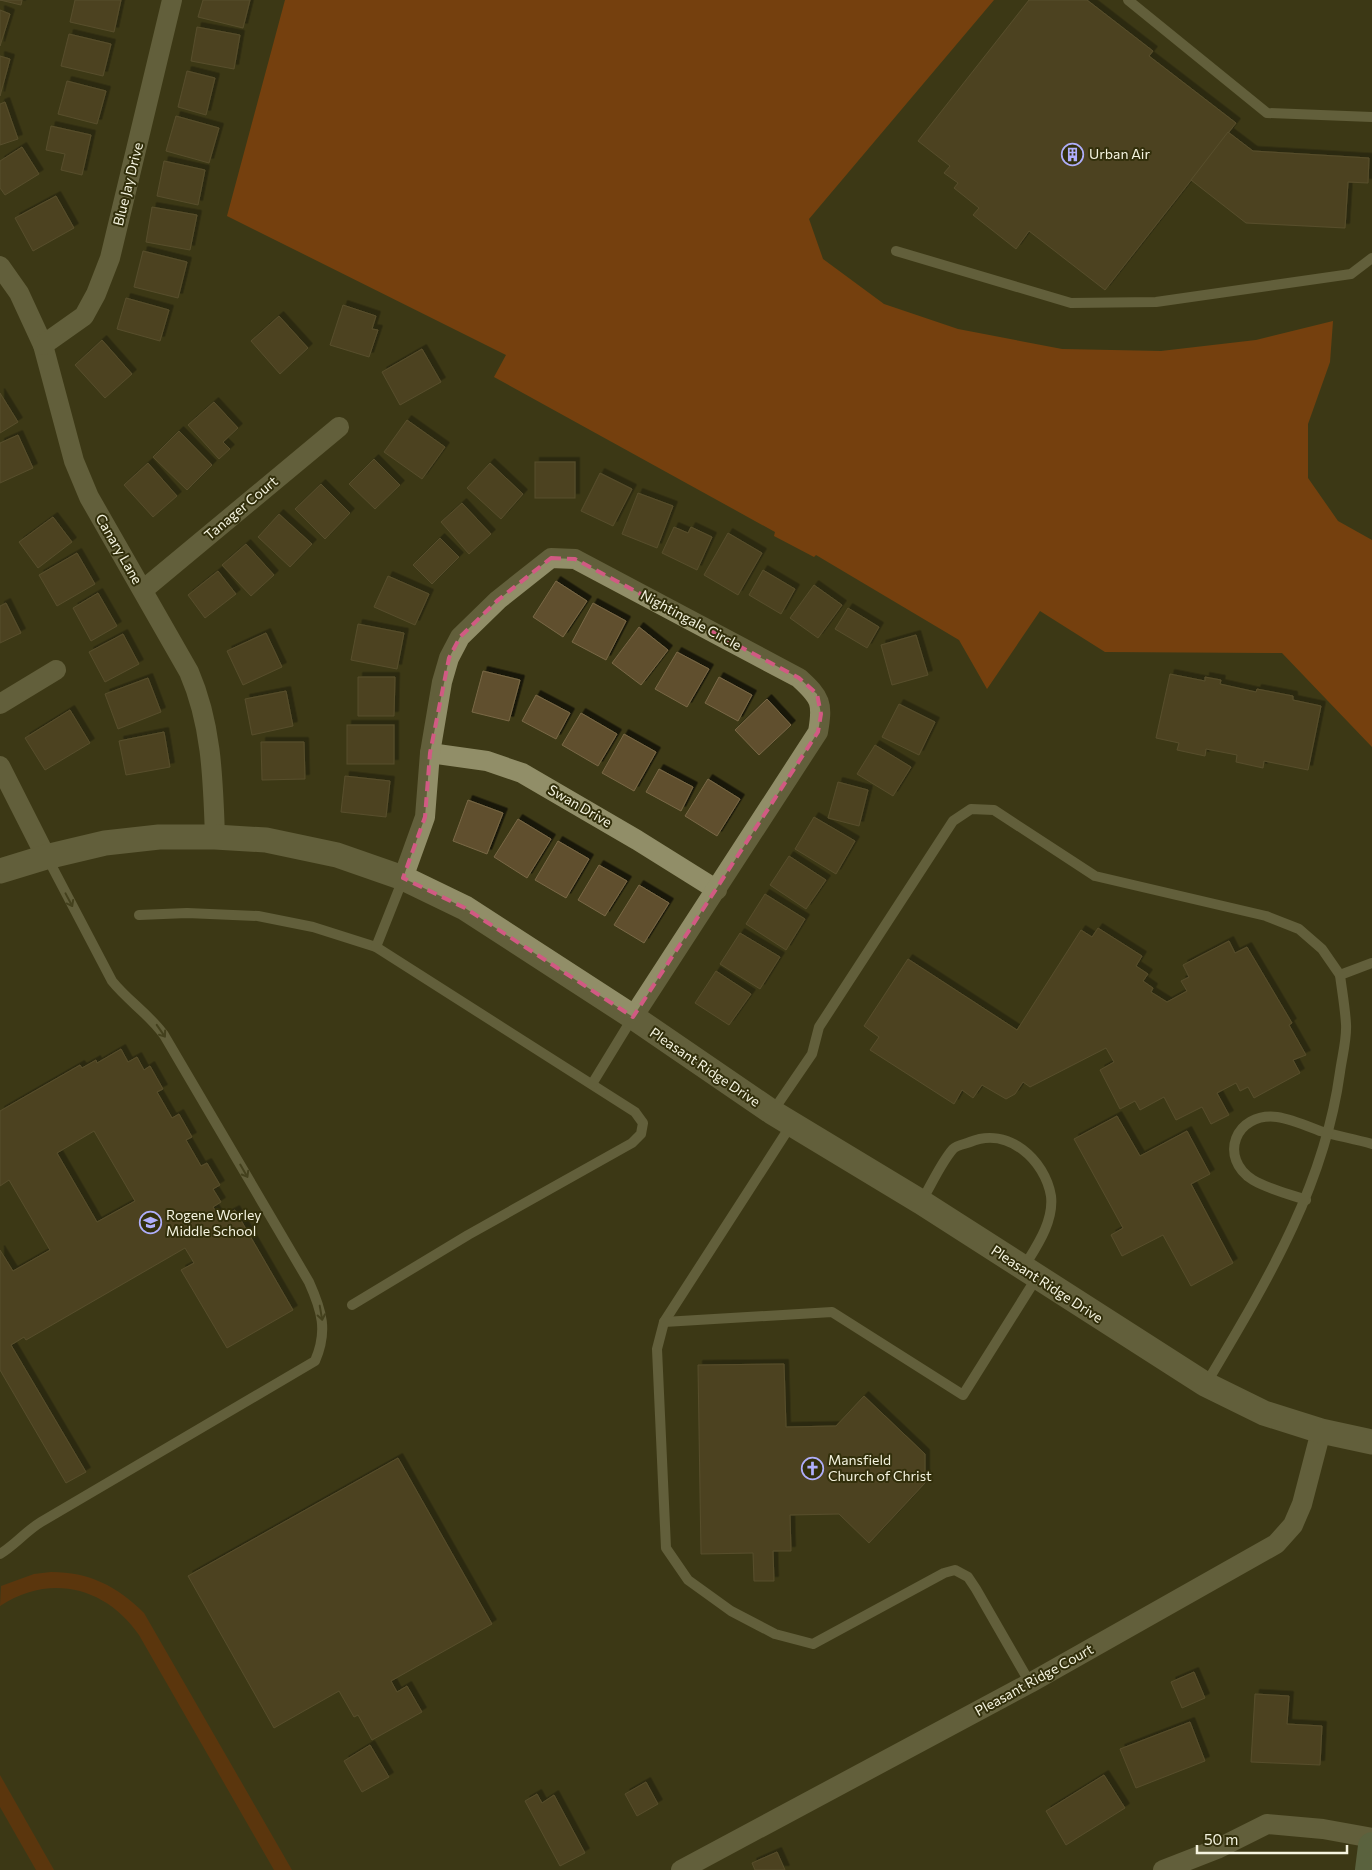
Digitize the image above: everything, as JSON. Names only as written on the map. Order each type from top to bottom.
[{"type":"main road","points":[[1369,1870],[1372,1846]]},
{"type":"street","name":"Blue Jay Drive","points":[[43,345],[84,316],[96,294],[110,258],[172,0]]},
{"type":"street","name":"Canary Lane","points":[[0,266],[19,293],[43,345],[74,461],[89,497],[189,672],[199,694],[211,750],[215,837]]},
{"type":"street","name":"Tanager Court","points":[[143,590],[339,427]]},
{"type":"street","name":"Nightingale Circle","points":[[403,878],[425,817],[430,753],[442,682],[450,658],[460,637],[498,600],[551,558],[575,559],[799,678],[817,694],[821,714],[818,732],[633,1017]]},
{"type":"street","points":[[0,704],[56,670]]},
{"type":"street","name":"Swan Drive","points":[[430,753],[487,761],[522,773],[637,840],[717,890]]},
{"type":"street","points":[[0,766],[46,857]]},
{"type":"street","name":"Pleasant Ridge Drive","points":[[0,871],[46,857],[105,843],[160,837],[215,837],[266,840],[337,855],[403,878],[465,908],[633,1017],[782,1118],[921,1202],[1205,1384],[1264,1413],[1321,1431],[1372,1442]]},
{"type":"street","name":"Pleasant Ridge Court","points":[[681,1870],[1030,1683],[1276,1544],[1293,1525],[1302,1504],[1321,1431]]},
{"type":"street","points":[[1164,1870],[1217,1849],[1268,1824],[1323,1829],[1372,1838]]},
{"type":"lane","points":[[1128,0],[1267,113],[1372,116]]},
{"type":"lane","points":[[896,251],[1070,303],[1156,302],[1351,274],[1372,258]]},
{"type":"lane","points":[[1030,1683],[976,1589],[968,1577],[955,1570],[944,1573],[813,1644],[774,1634],[730,1611],[688,1580],[666,1548],[658,1349],[664,1322],[782,1118],[812,1054],[819,1027],[953,821],[971,809],[994,810],[1094,876],[1266,916],[1299,929],[1322,949],[1340,974],[1346,1025],[1337,1094],[1328,1133],[1306,1200],[1275,1265],[1205,1384]]},
{"type":"lane","points":[[0,1554],[12,1547],[26,1531],[315,1361],[322,1345],[321,1309],[309,1282],[164,1035],[154,1022],[126,999],[112,981],[46,857]]},
{"type":"lane","points":[[376,947],[403,878]]},
{"type":"lane","points":[[138,915],[187,913],[258,916],[314,927],[376,947],[635,1112],[643,1123],[641,1134],[637,1139],[520,1208],[468,1236],[352,1306]]},
{"type":"lane","points":[[1340,974],[1372,963]]},
{"type":"lane","points":[[592,1084],[633,1017]]},
{"type":"lane","points":[[1306,1200],[1253,1180],[1241,1168],[1234,1154],[1235,1140],[1241,1127],[1255,1118],[1277,1117],[1372,1144]]},
{"type":"lane","points":[[664,1322],[832,1312],[963,1395],[1030,1272],[1049,1218],[1051,1197],[1044,1175],[1032,1157],[1016,1144],[997,1138],[975,1140],[954,1148],[921,1202]]},
{"type":"highlighted area","points":[[551,558],[575,559],[799,678],[817,694],[821,714],[818,732],[633,1017],[465,908],[403,878],[425,817],[430,753],[449,658],[460,637],[498,600]]},
{"type":"shaded area","points":[[285,0],[994,0],[809,219],[823,259],[884,304],[958,329],[1062,349],[1161,351],[1256,340],[1333,321],[1330,362],[1308,424],[1308,478],[1338,521],[1372,540],[1372,747],[1282,653],[1105,652],[1040,611],[987,689],[959,640],[816,555],[814,557],[774,536],[775,532],[494,377],[506,355],[227,216]]},
{"type":"shaded area","points":[[51,1572],[78,1575],[102,1582],[134,1603],[144,1613],[292,1870],[274,1870],[139,1635],[126,1619],[94,1596],[76,1590],[57,1588],[38,1590],[19,1596],[0,1606],[1,1586],[34,1574]]},
{"type":"shaded area","points":[[0,1775],[54,1870],[36,1870],[0,1807]]},
{"type":"building","points":[[0,0],[22,0],[21,5]]},
{"type":"building","points":[[75,0],[121,0],[114,32],[70,22]]},
{"type":"building","points":[[203,0],[250,0],[243,28],[198,17]]},
{"type":"building","name":"Urban Air","points":[[1029,0],[1087,0],[1153,51],[1149,56],[1236,123],[1105,290],[1029,231],[1016,249],[973,215],[979,208],[954,188],[958,183],[944,173],[950,166],[918,141]]},
{"type":"building","points":[[0,10],[10,14],[0,46]]},
{"type":"building","points":[[197,27],[240,35],[234,69],[191,61]]},
{"type":"building","points":[[69,34],[111,44],[103,76],[61,66]]},
{"type":"building","points":[[0,56],[10,59],[0,96]]},
{"type":"building","points":[[187,71],[215,78],[206,115],[178,107]]},
{"type":"building","points":[[67,81],[106,91],[97,124],[58,114]]},
{"type":"building","points":[[5,102],[18,139],[0,145],[0,104]]},
{"type":"building","points":[[176,116],[219,128],[209,163],[166,151]]},
{"type":"building","points":[[51,126],[91,135],[82,175],[61,170],[65,154],[46,150]]},
{"type":"building","points":[[1228,132],[1253,151],[1369,158],[1368,183],[1348,182],[1345,228],[1246,223],[1191,180]]},
{"type":"building","points":[[22,147],[39,174],[5,195],[0,188],[0,161]]},
{"type":"building","points":[[164,161],[205,170],[198,205],[157,196]]},
{"type":"building","points":[[56,196],[74,228],[33,251],[15,218]]},
{"type":"building","points":[[152,207],[197,215],[190,250],[146,242]]},
{"type":"building","points":[[143,251],[187,262],[178,298],[134,287]]},
{"type":"building","points":[[126,298],[169,310],[160,341],[117,329]]},
{"type":"building","points":[[343,305],[376,316],[372,329],[378,330],[369,357],[330,345]]},
{"type":"building","points":[[279,316],[308,348],[280,374],[251,341]]},
{"type":"building","points":[[102,340],[132,374],[105,398],[75,365]]},
{"type":"building","points":[[422,349],[441,382],[400,405],[382,372]]},
{"type":"building","points":[[0,393],[18,422],[0,433]]},
{"type":"building","points":[[214,402],[238,428],[223,442],[230,449],[219,459],[188,425]]},
{"type":"building","points":[[407,420],[445,447],[422,479],[384,452]]},
{"type":"building","points":[[179,431],[212,465],[187,490],[153,457]]},
{"type":"building","points":[[18,435],[33,468],[0,483],[0,443]]},
{"type":"building","points":[[374,459],[400,485],[375,509],[349,484]]},
{"type":"building","points":[[535,462],[575,462],[575,498],[535,498]]},
{"type":"building","points":[[148,463],[177,496],[153,517],[124,485]]},
{"type":"building","points":[[490,463],[523,494],[501,519],[467,488]]},
{"type":"building","points":[[600,473],[632,489],[613,526],[581,511]]},
{"type":"building","points":[[321,484],[350,513],[325,539],[295,509]]},
{"type":"building","points":[[638,493],[673,506],[657,548],[622,534]]},
{"type":"building","points":[[462,503],[491,534],[469,554],[441,522]]},
{"type":"building","points":[[279,514],[312,544],[290,567],[258,537]]},
{"type":"building","points":[[53,517],[72,542],[38,568],[19,542]]},
{"type":"building","points":[[674,527],[688,533],[691,527],[712,537],[697,570],[662,553]]},
{"type":"building","points":[[728,533],[762,553],[738,595],[704,575]]},
{"type":"building","points":[[440,538],[459,557],[432,584],[413,565]]},
{"type":"building","points":[[246,544],[274,575],[251,596],[222,565]]},
{"type":"building","points":[[77,553],[95,584],[57,606],[39,575]]},
{"type":"building","points":[[763,570],[795,589],[781,614],[749,595]]},
{"type":"building","points":[[218,571],[236,594],[205,618],[188,595]]},
{"type":"building","points":[[388,576],[429,594],[415,625],[374,607]]},
{"type":"building","points":[[556,581],[587,601],[563,637],[533,617]]},
{"type":"building","points":[[814,585],[842,605],[818,638],[790,618]]},
{"type":"building","points":[[98,593],[117,626],[91,641],[73,608]]},
{"type":"building","points":[[6,603],[21,633],[0,643],[0,606]]},
{"type":"building","points":[[593,603],[626,621],[606,660],[572,642]]},
{"type":"building","points":[[848,608],[879,627],[867,648],[835,629]]},
{"type":"building","points":[[358,624],[404,633],[397,669],[351,660]]},
{"type":"building","points":[[639,627],[668,650],[641,685],[612,663]]},
{"type":"building","points":[[266,633],[282,667],[243,685],[227,651]]},
{"type":"building","points":[[123,634],[139,664],[105,682],[89,652]]},
{"type":"building","points":[[916,635],[928,675],[892,685],[881,645]]},
{"type":"building","points":[[677,652],[709,669],[687,707],[655,689]]},
{"type":"building","points":[[483,671],[520,680],[509,721],[472,712]]},
{"type":"building","points":[[1170,674],[1205,681],[1205,677],[1221,680],[1220,684],[1256,692],[1257,689],[1293,696],[1293,700],[1321,706],[1308,770],[1264,761],[1263,768],[1236,762],[1237,755],[1206,749],[1205,756],[1177,750],[1179,743],[1156,738]]},
{"type":"building","points":[[358,677],[395,677],[394,716],[358,716]]},
{"type":"building","points":[[719,677],[752,695],[738,721],[705,703]]},
{"type":"building","points":[[148,678],[161,712],[118,729],[105,694]]},
{"type":"building","points":[[286,691],[293,726],[252,735],[245,699]]},
{"type":"building","points":[[536,695],[570,713],[556,739],[522,721]]},
{"type":"building","points":[[767,699],[791,725],[759,755],[735,730]]},
{"type":"building","points":[[899,704],[935,722],[919,755],[882,737]]},
{"type":"building","points":[[70,710],[90,743],[45,770],[25,738]]},
{"type":"building","points":[[581,713],[617,734],[598,766],[562,745]]},
{"type":"building","points":[[347,725],[394,725],[394,764],[347,764]]},
{"type":"building","points":[[164,732],[170,767],[126,775],[119,741]]},
{"type":"building","points":[[624,734],[656,752],[634,791],[602,773]]},
{"type":"building","points":[[261,742],[304,742],[305,779],[262,780]]},
{"type":"building","points":[[875,745],[911,767],[893,796],[857,774]]},
{"type":"building","points":[[659,769],[693,787],[681,811],[646,792]]},
{"type":"building","points":[[345,776],[390,781],[386,817],[341,812]]},
{"type":"building","points":[[708,779],[740,799],[717,836],[685,816]]},
{"type":"building","points":[[838,782],[868,790],[859,826],[828,818]]},
{"type":"building","points":[[468,800],[503,813],[487,854],[453,841]]},
{"type":"building","points":[[814,817],[855,841],[836,874],[795,849]]},
{"type":"building","points":[[518,819],[551,839],[527,878],[494,857]]},
{"type":"building","points":[[558,841],[589,859],[566,898],[535,880]]},
{"type":"building","points":[[789,856],[826,880],[806,909],[770,885]]},
{"type":"building","points":[[599,865],[627,881],[605,916],[578,900]]},
{"type":"building","points":[[639,885],[669,903],[644,943],[614,925]]},
{"type":"building","points":[[765,894],[805,919],[786,950],[746,924]]},
{"type":"building","points":[[1098,928],[1142,956],[1136,966],[1148,974],[1143,981],[1153,988],[1151,992],[1167,1002],[1187,991],[1181,981],[1189,977],[1183,965],[1229,941],[1235,953],[1247,947],[1292,1023],[1289,1025],[1306,1055],[1293,1060],[1300,1073],[1254,1098],[1248,1087],[1240,1091],[1236,1083],[1217,1093],[1229,1115],[1211,1124],[1202,1107],[1176,1120],[1164,1097],[1140,1110],[1135,1101],[1120,1109],[1100,1070],[1114,1062],[1106,1048],[1030,1087],[1023,1082],[1015,1094],[1006,1099],[982,1085],[973,1098],[962,1090],[954,1104],[870,1050],[879,1037],[864,1026],[908,959],[1017,1030],[1081,930],[1092,937]]},
{"type":"building","points":[[740,933],[780,957],[760,989],[720,964]]},
{"type":"building","points":[[716,971],[751,994],[729,1025],[695,1003]]},
{"type":"building","points":[[121,1049],[128,1062],[137,1057],[144,1070],[150,1066],[163,1089],[157,1092],[172,1118],[179,1114],[192,1137],[186,1140],[201,1166],[207,1163],[220,1185],[213,1189],[221,1202],[213,1207],[220,1218],[235,1210],[293,1310],[227,1348],[181,1270],[194,1263],[185,1248],[26,1340],[24,1337],[11,1345],[86,1472],[66,1483],[0,1370],[0,1250],[13,1271],[50,1250],[9,1180],[0,1186],[0,1111],[80,1065],[82,1068],[96,1060],[97,1063]],"holes":[[[94,1131],[135,1201],[97,1222],[57,1153]]]},
{"type":"building","points":[[1117,1116],[1140,1156],[1187,1131],[1210,1174],[1191,1184],[1233,1263],[1191,1286],[1163,1235],[1122,1256],[1111,1235],[1123,1228],[1074,1139]]},
{"type":"building","name":"Mansfield Church of Christ","points":[[784,1364],[786,1427],[836,1426],[864,1396],[925,1454],[925,1483],[869,1543],[839,1514],[790,1515],[791,1551],[773,1551],[774,1581],[754,1581],[753,1553],[701,1554],[698,1365]]},
{"type":"building","points":[[398,1458],[492,1624],[391,1681],[397,1692],[407,1686],[422,1712],[372,1740],[358,1715],[354,1717],[339,1691],[274,1728],[188,1576]]},
{"type":"building","points":[[1194,1672],[1205,1698],[1182,1708],[1171,1682]]},
{"type":"building","points":[[1255,1694],[1289,1696],[1287,1724],[1322,1726],[1320,1765],[1251,1762]]},
{"type":"building","points":[[1190,1722],[1205,1761],[1136,1788],[1120,1749]]},
{"type":"building","points":[[370,1745],[389,1777],[362,1792],[344,1761]]},
{"type":"building","points":[[1104,1775],[1125,1808],[1066,1845],[1046,1811]]},
{"type":"building","points":[[646,1782],[658,1804],[637,1816],[625,1794]]},
{"type":"building","points":[[537,1794],[542,1803],[554,1795],[585,1853],[560,1866],[525,1801]]},
{"type":"building","points":[[777,1852],[785,1870],[755,1870],[752,1863]]},
{"type":"place","name":"Urban Air","points":[[1073,154]]},
{"type":"place","name":"Rogene Worley Middle School","points":[[150,1223]]},
{"type":"place","name":"Mansfield Church of Christ","points":[[812,1468]]}]
